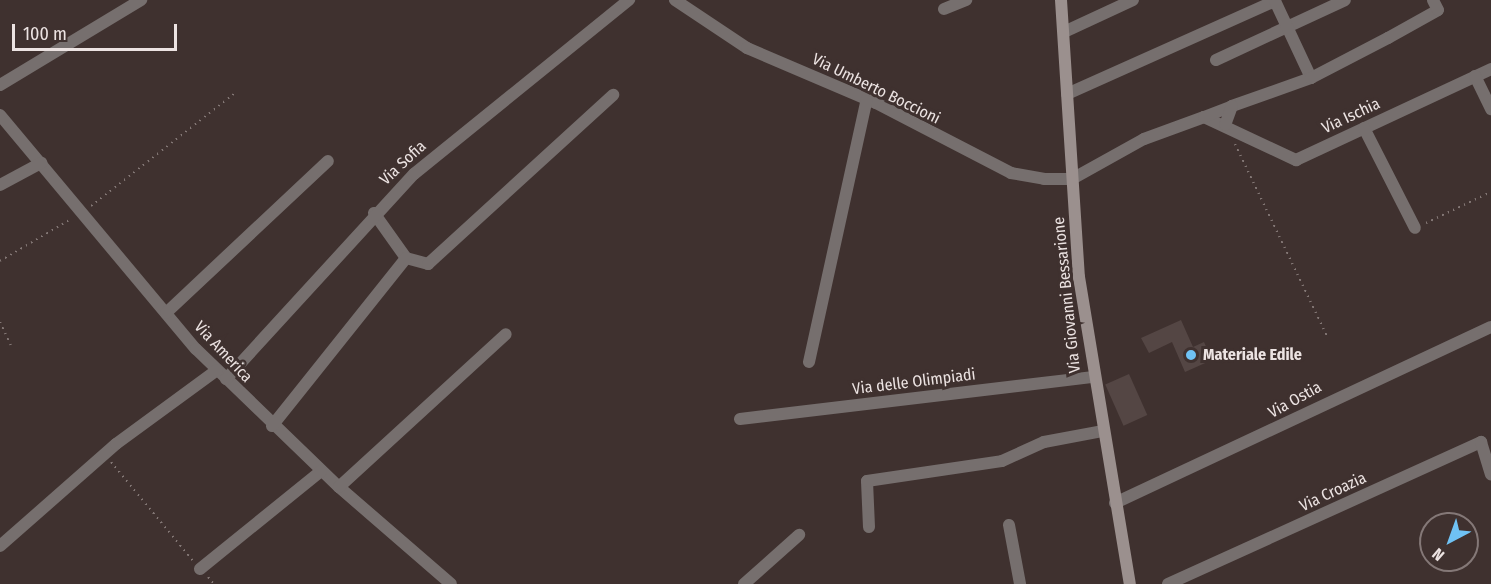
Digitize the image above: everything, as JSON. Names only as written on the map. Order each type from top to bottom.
[{"type":"street","points":[[0,85],[141,0]]},
{"type":"street","name":"Via Sofia","points":[[226,380],[374,213],[479,117],[628,0]]},
{"type":"street","points":[[944,9],[966,0]]},
{"type":"street","name":"Via Giovanni Bessarione","points":[[1062,0],[1072,178],[1092,376],[1130,584]]},
{"type":"street","points":[[1064,32],[1132,0]]},
{"type":"street","points":[[1216,60],[1345,0]]},
{"type":"street","points":[[1072,178],[1144,139],[1311,78],[1438,10],[1433,0]]},
{"type":"street","points":[[1067,94],[1275,1],[1311,78]]},
{"type":"street","name":"Via Umberto Boccioni","points":[[684,2],[747,48],[867,99],[1011,173],[1072,178]]},
{"type":"street","name":"Via Ischia","points":[[1225,125],[1296,160],[1491,69]]},
{"type":"street","points":[[1474,76],[1491,109]]},
{"type":"street","points":[[374,213],[406,258],[428,264],[613,95]]},
{"type":"street","points":[[809,362],[867,99]]},
{"type":"street","points":[[1204,117],[1225,125],[1232,106]]},
{"type":"street","name":"Via America","points":[[0,115],[166,313],[226,380],[321,471],[451,584]]},
{"type":"street","points":[[1364,128],[1415,228]]},
{"type":"street","points":[[166,313],[328,162]]},
{"type":"street","points":[[0,184],[41,163]]},
{"type":"street","points":[[272,426],[406,258]]},
{"type":"street","name":"Via Ostia","points":[[1115,502],[1491,327]]},
{"type":"street","points":[[339,487],[506,334]]},
{"type":"street","points":[[0,546],[105,456],[217,370]]},
{"type":"street","name":"Via delle Olimpiadi","points":[[740,420],[1092,376]]},
{"type":"street","points":[[869,527],[867,482],[1002,460],[1044,442],[1102,431]]},
{"type":"street","name":"Via Croazia","points":[[1168,584],[1481,442],[1491,474]]},
{"type":"street","points":[[200,569],[321,471]]},
{"type":"street","points":[[1009,525],[1020,584]]},
{"type":"street","points":[[744,584],[799,535]]},
{"type":"path","points":[[0,261],[82,213],[235,93]]},
{"type":"path","points":[[1225,125],[1327,336]]},
{"type":"path","points":[[1415,228],[1491,192]]},
{"type":"path","points":[[0,322],[11,346]]},
{"type":"path","points":[[105,456],[214,584]]},
{"type":"building","points":[[1181,320],[1193,347],[1204,342],[1212,360],[1185,372],[1172,342],[1149,353],[1141,338]]},
{"type":"building","points":[[1129,374],[1147,415],[1124,426],[1105,385]]},
{"type":"place","name":"Materiale Edile","points":[[1191,355]]}]
